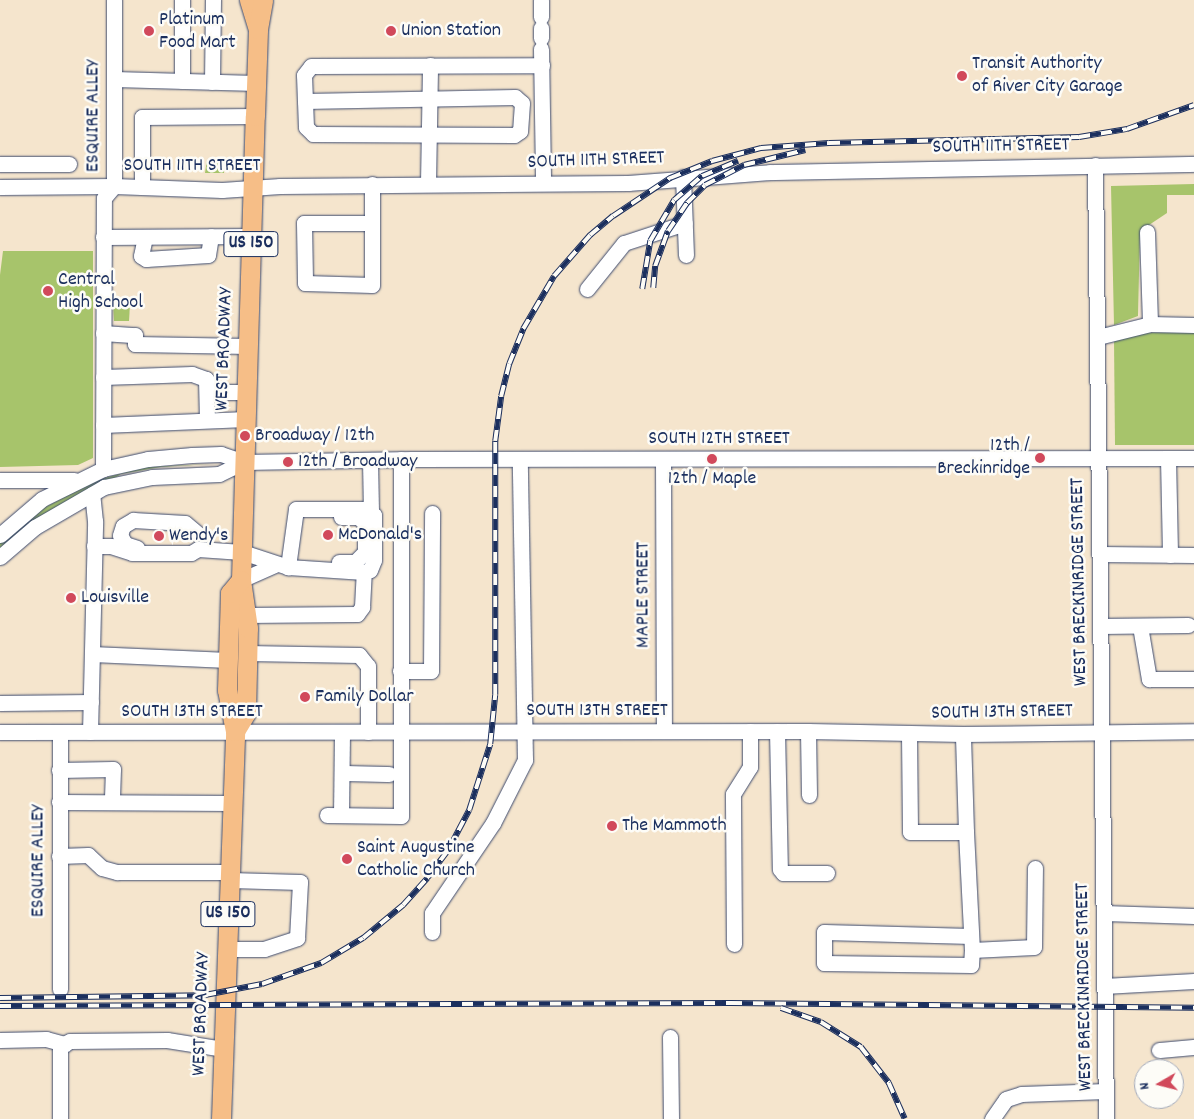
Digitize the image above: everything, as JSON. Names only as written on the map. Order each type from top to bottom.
[{"type":"main road","name":"WEST BROADWAY","points":[[249,0],[258,28]]},
{"type":"main road","name":"WEST BROADWAY","points":[[235,731],[246,712],[246,615],[241,580],[258,28],[263,0]]},
{"type":"main road","name":"WEST BROADWAY","points":[[221,1119],[235,731],[226,690],[230,593],[241,580]]},
{"type":"street","name":"ESQUIRE ALLEY","points":[[103,469],[103,237],[104,198],[114,186],[114,0]]},
{"type":"street","points":[[182,0],[182,81]]},
{"type":"street","points":[[212,82],[214,0]]},
{"type":"street","points":[[541,0],[543,183]]},
{"type":"street","points":[[305,101],[516,97],[522,103],[518,134],[313,134],[306,127],[305,101],[304,75],[311,66],[542,64]]},
{"type":"street","points":[[428,183],[430,65]]},
{"type":"street","points":[[114,79],[256,83]]},
{"type":"street","points":[[142,187],[142,117],[255,116]]},
{"type":"street","points":[[0,164],[69,164]]},
{"type":"street","name":"SOUTH 11TH STREET","points":[[0,187],[114,186],[222,190],[428,183],[628,184],[683,177],[1095,165],[1194,164]]},
{"type":"street","name":"WEST BRECKINRIDGE STREET","points":[[1095,165],[1106,1119]]},
{"type":"street","points":[[683,177],[686,255]]},
{"type":"street","points":[[372,184],[372,224],[372,285],[305,283],[304,223],[372,224]]},
{"type":"street","points":[[586,289],[624,243],[685,223]]},
{"type":"street","points":[[1147,232],[1150,324]]},
{"type":"street","points":[[145,237],[141,256],[146,259],[208,256],[211,236]]},
{"type":"street","points":[[103,237],[252,236]]},
{"type":"street","points":[[1098,337],[1150,324],[1194,325]]},
{"type":"street","points":[[103,333],[135,336],[135,344],[248,346]]},
{"type":"street","points":[[103,377],[192,374],[206,379],[212,388],[220,392],[246,392]]},
{"type":"street","points":[[206,379],[207,420]]},
{"type":"street","points":[[103,425],[246,419]]},
{"type":"street","points":[[0,535],[42,499],[76,480],[103,469],[148,459],[192,455],[221,454],[244,462]]},
{"type":"street","points":[[1168,458],[1170,555]]},
{"type":"street","name":"SOUTH 12TH STREET","points":[[244,462],[401,459],[1194,458]]},
{"type":"street","points":[[342,732],[342,772],[334,815],[401,816],[401,459]]},
{"type":"street","points":[[432,932],[432,913],[493,823],[525,760],[520,459]]},
{"type":"street","name":"MAPLE STREET","points":[[663,459],[664,731]]},
{"type":"street","points":[[94,546],[111,546],[132,553],[191,553],[198,549],[242,552],[282,566],[364,572],[370,570],[374,560],[374,515],[371,511],[370,460]]},
{"type":"street","points":[[0,556],[35,527],[92,494],[131,480],[219,474],[244,462]]},
{"type":"street","points":[[0,480],[76,480]]},
{"type":"street","points":[[90,732],[94,546],[92,494]]},
{"type":"street","points":[[282,566],[293,516],[300,507],[371,511]]},
{"type":"street","points":[[111,546],[111,528],[117,518],[133,511],[187,514],[197,533],[198,549]]},
{"type":"street","points":[[400,671],[431,671],[432,512]]},
{"type":"street","points":[[293,516],[358,517],[365,523],[364,557],[355,562],[332,562],[322,570]]},
{"type":"street","points":[[169,553],[163,549],[128,546],[121,541],[120,530],[133,520],[174,521],[185,523],[197,533]]},
{"type":"street","points":[[1100,554],[1194,555]]},
{"type":"street","points":[[241,580],[282,566]]},
{"type":"street","points":[[246,615],[357,614],[362,607],[364,572]]},
{"type":"street","points":[[1100,626],[1188,625]]},
{"type":"street","points":[[1140,626],[1149,679],[1194,679]]},
{"type":"street","points":[[247,653],[359,655],[368,666],[368,732]]},
{"type":"street","points":[[92,654],[228,660]]},
{"type":"street","points":[[0,703],[91,702]]},
{"type":"street","points":[[734,944],[733,794],[750,768],[750,731]]},
{"type":"street","points":[[777,731],[780,869],[783,873],[826,873]]},
{"type":"street","points":[[808,731],[809,795]]},
{"type":"street","name":"SOUTH 13TH STREET","points":[[0,732],[808,731],[963,734],[1194,731]]},
{"type":"street","name":"ESQUIRE ALLEY","points":[[60,732],[60,989]]},
{"type":"street","points":[[909,734],[910,832],[966,832]]},
{"type":"street","points":[[963,734],[966,832],[971,943],[972,965],[824,963],[824,932],[971,943],[1034,946],[1035,868]]},
{"type":"street","points":[[59,770],[113,769],[112,802]]},
{"type":"street","points":[[342,772],[389,774]]},
{"type":"street","points":[[59,802],[232,803]]},
{"type":"street","points":[[59,856],[88,855],[102,868],[117,872],[230,876],[300,882],[297,938],[264,949],[227,949]]},
{"type":"street","points":[[1104,913],[1194,916]]},
{"type":"street","points":[[1104,986],[1194,981]]},
{"type":"street","points":[[670,1038],[671,1119]]},
{"type":"street","points":[[0,1040],[46,1039],[62,1045]]},
{"type":"street","points":[[62,1045],[70,1040],[167,1040],[224,1049]]},
{"type":"street","points":[[60,1119],[62,1045]]},
{"type":"street","points":[[1159,1050],[1194,1047]]},
{"type":"street","points":[[992,1119],[1006,1099],[1021,1094],[1106,1091]]},
{"type":"green space","points":[[224,159],[224,173],[205,173],[207,160]]},
{"type":"green space","points":[[1194,184],[1194,195],[1167,195],[1167,213],[1140,231],[1138,316],[1114,325],[1111,186]]},
{"type":"green space","name":"Central High School","points":[[3,251],[93,251],[93,458],[78,465],[0,467],[0,275]]},
{"type":"green space","points":[[113,304],[130,304],[129,321],[114,321]]},
{"type":"green space","points":[[1194,331],[1194,445],[1115,445],[1114,340],[1139,333]]},
{"type":"green space","points":[[211,464],[161,467],[121,474],[0,552],[0,543],[36,512],[97,480],[145,467]]},
{"type":"railway","points":[[0,998],[205,995],[262,984],[321,963],[363,938],[403,905],[427,878],[448,850],[469,810],[490,744],[495,695],[495,441],[501,396],[509,364],[523,329],[554,276],[590,235],[613,216],[670,178],[712,161],[761,148],[829,143],[1079,137],[1127,129],[1194,105]]},
{"type":"railway","points":[[653,288],[655,266],[668,231],[687,203],[705,185],[744,165],[805,150]]},
{"type":"railway","points":[[642,289],[650,241],[674,200],[702,176],[738,161]]},
{"type":"railway","points":[[0,1006],[731,1003],[1194,1008]]},
{"type":"railway","points":[[781,1008],[821,1022],[861,1047],[889,1083],[905,1119]]},
{"type":"place","name":"Platinum Food Mart","points":[[149,31]]},
{"type":"place","name":"Union Station","points":[[391,31]]},
{"type":"place","name":"Transit Authority of River City Garage","points":[[962,76]]},
{"type":"place","name":"Central High School","points":[[48,291]]},
{"type":"place","name":"Broadway / 12th","points":[[245,436]]},
{"type":"place","name":"12th / Breckinridge","points":[[1040,458]]},
{"type":"place","name":"12th / Maple","points":[[712,459]]},
{"type":"place","name":"12th / Broadway","points":[[288,462]]},
{"type":"place","name":"McDonald's","points":[[328,535]]},
{"type":"place","name":"Wendy's","points":[[159,536]]},
{"type":"place","name":"Louisville","points":[[71,598]]},
{"type":"place","name":"Family Dollar","points":[[305,697]]},
{"type":"place","name":"The Mammoth","points":[[612,826]]},
{"type":"place","name":"Saint Augustine Catholic Church","points":[[347,859]]}]
